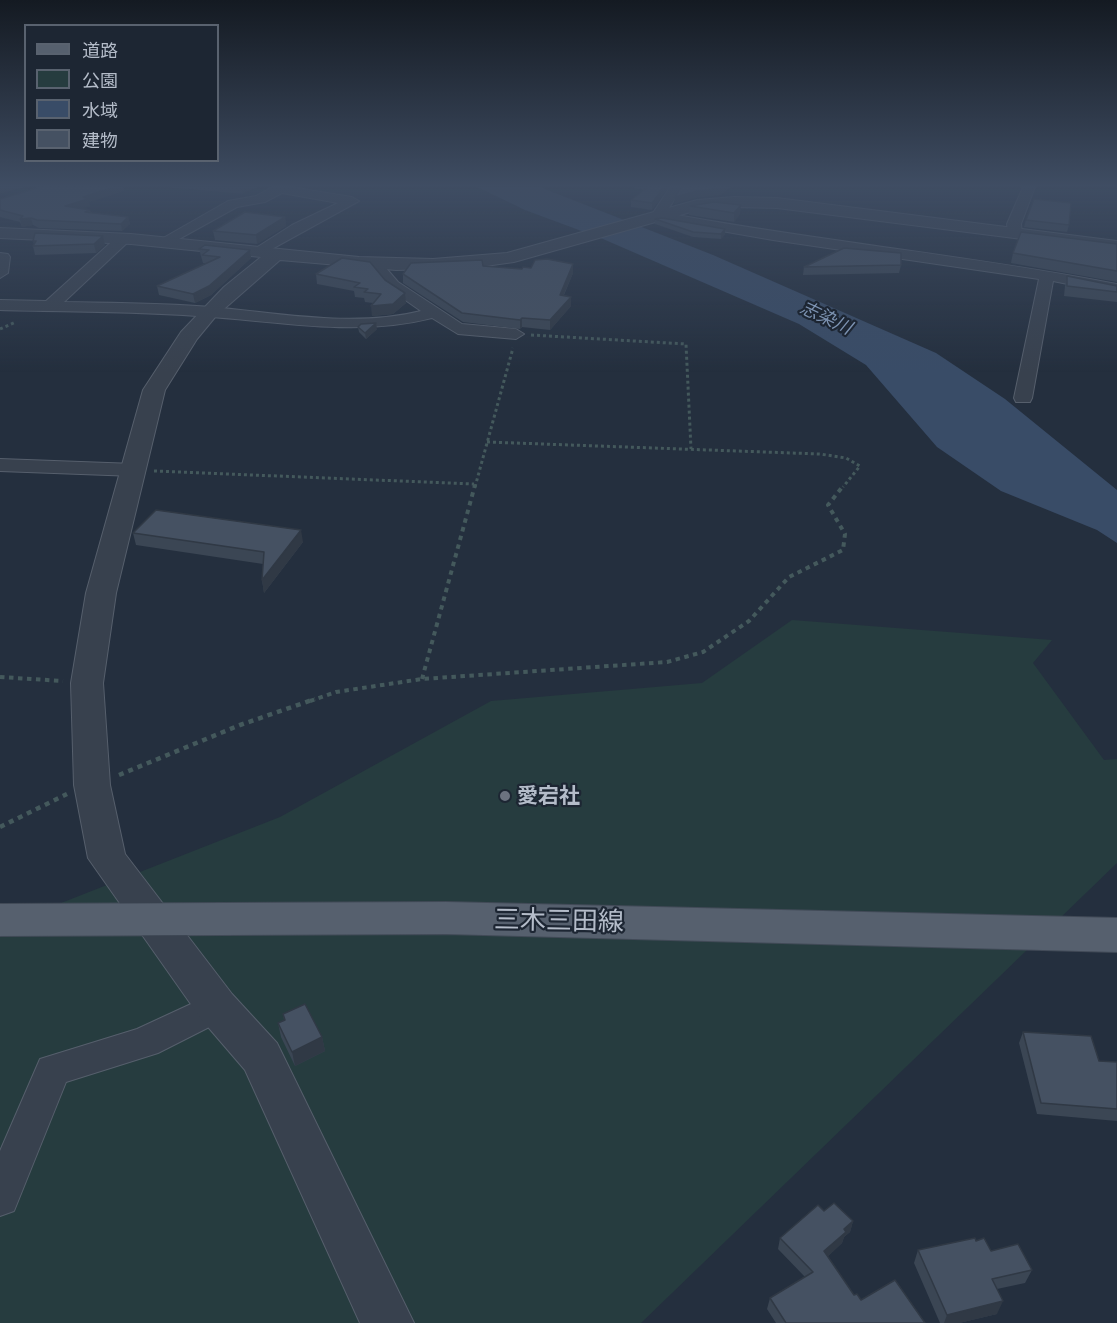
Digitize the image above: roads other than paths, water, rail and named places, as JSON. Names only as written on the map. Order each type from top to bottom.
[{"type":"main road","name":"三木三田線","points":[[0,920],[446,918],[1117,935]]},
{"type":"street","points":[[49,306],[111,249]]},
{"type":"street","points":[[238,249],[375,264],[426,266],[483,262],[545,249]]},
{"type":"street","points":[[273,249],[188,336],[154,390],[135,470],[100,593],[87,683],[92,785],[107,858],[217,1007],[261,1057],[387,1323]]},
{"type":"street","points":[[864,249],[1047,275],[1117,290]]},
{"type":"street","points":[[0,273],[3,257]]},
{"type":"street","points":[[375,264],[393,285],[458,328],[516,334]]},
{"type":"street","points":[[1023,398],[1047,275]]},
{"type":"street","points":[[0,305],[209,312],[377,323],[409,320],[434,313]]},
{"type":"street","points":[[0,465],[135,470]]},
{"type":"street","points":[[0,1197],[53,1070],[145,1042],[217,1007]]},
{"type":"water","name":"志染川","points":[[625,249],[697,249],[936,353],[1005,399],[1117,490],[1117,543],[1097,530],[1001,491],[937,447],[866,365],[799,324]]},
{"type":"place","name":"愛宕社","points":[[505,796]]}]
